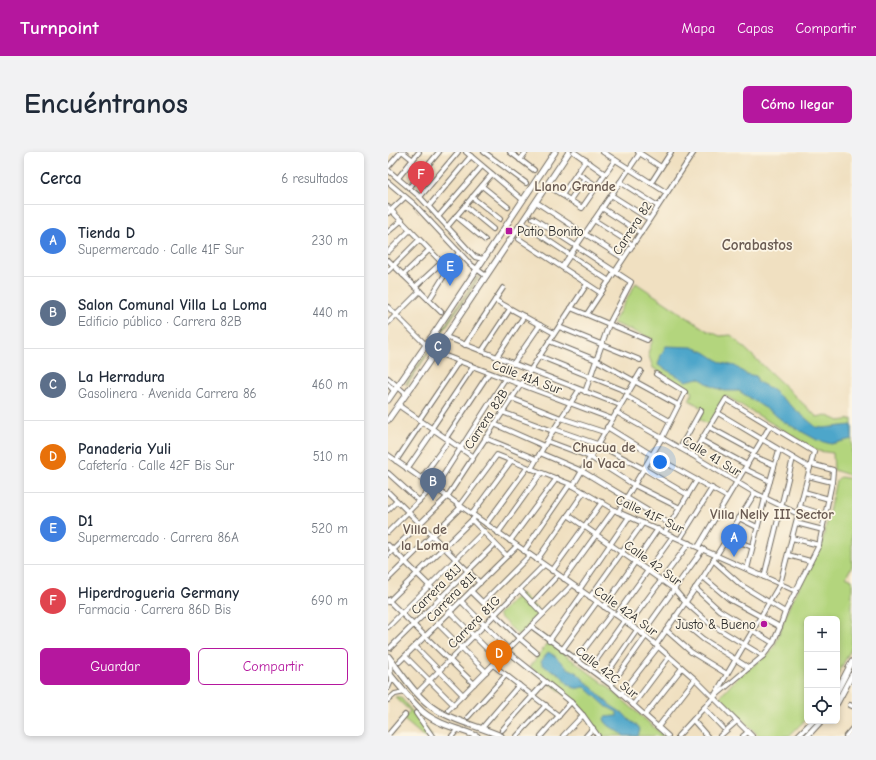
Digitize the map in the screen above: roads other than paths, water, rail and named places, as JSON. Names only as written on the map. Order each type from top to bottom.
[{"type":"main road","points":[[388,400],[555,152]]},
{"type":"main road","points":[[388,420],[436,352],[569,152]]},
{"type":"main road","points":[[389,658],[417,693],[429,705],[440,712],[500,736]]},
{"type":"main road","points":[[839,688],[852,662]]},
{"type":"main road","points":[[390,673],[405,692],[428,716],[475,736]]},
{"type":"main road","points":[[396,681],[394,677],[396,674],[405,677]]},
{"type":"main road","points":[[840,698],[852,676]]},
{"type":"main road","points":[[798,736],[809,724]]},
{"type":"main road","points":[[807,736],[818,724]]},
{"type":"street","points":[[413,160],[402,152],[388,168],[429,206],[475,258],[483,259]]},
{"type":"street","points":[[398,178],[419,152]]},
{"type":"street","points":[[409,188],[439,152]]},
{"type":"street","points":[[420,197],[458,152]]},
{"type":"street","points":[[467,152],[523,200]]},
{"type":"street","points":[[484,152],[526,183]]},
{"type":"street","points":[[510,152],[534,170]]},
{"type":"street","points":[[520,160],[526,152]]},
{"type":"street","points":[[574,152],[606,174]]},
{"type":"street","points":[[603,152],[667,193]]},
{"type":"street","points":[[562,267],[639,152],[661,167]]},
{"type":"street","points":[[651,183],[671,152]]},
{"type":"street","name":"Carrera 82","points":[[587,314],[694,152]]},
{"type":"street","points":[[429,206],[471,156]]},
{"type":"street","points":[[562,195],[586,160]]},
{"type":"street","points":[[547,185],[582,208],[615,160]]},
{"type":"street","points":[[438,217],[482,166]]},
{"type":"street","points":[[577,173],[597,186]]},
{"type":"street","points":[[443,236],[448,234],[448,228],[456,216],[492,174]]},
{"type":"street","points":[[570,200],[585,178]]},
{"type":"street","points":[[388,182],[405,196],[459,252],[486,276]]},
{"type":"street","points":[[620,182],[658,206]]},
{"type":"street","points":[[482,186],[508,207]]},
{"type":"street","points":[[611,195],[649,219]]},
{"type":"street","points":[[405,196],[389,210],[402,220],[448,269]]},
{"type":"street","points":[[472,197],[500,219]]},
{"type":"street","points":[[536,202],[577,229]]},
{"type":"street","points":[[465,206],[493,229]]},
{"type":"street","points":[[602,208],[640,233]]},
{"type":"street","points":[[456,216],[485,240]]},
{"type":"street","points":[[533,218],[631,282],[609,324],[584,392]]},
{"type":"street","points":[[388,232],[402,220]]},
{"type":"street","points":[[594,220],[633,245]]},
{"type":"street","points":[[522,223],[608,281]]},
{"type":"street","points":[[388,252],[410,230]]},
{"type":"street","points":[[585,234],[623,258]]},
{"type":"street","points":[[519,239],[601,293]]},
{"type":"street","points":[[388,271],[420,240]]},
{"type":"street","points":[[403,274],[429,250]]},
{"type":"street","points":[[429,300],[459,252]]},
{"type":"street","points":[[388,260],[441,312]]},
{"type":"street","points":[[415,287],[441,263]]},
{"type":"street","name":"Carrera 82B","points":[[388,555],[447,497],[587,284]]},
{"type":"street","points":[[465,345],[503,288]]},
{"type":"street","points":[[388,323],[420,291]]},
{"type":"street","points":[[495,300],[554,334]]},
{"type":"street","points":[[388,307],[426,345]]},
{"type":"street","points":[[571,308],[647,340]]},
{"type":"street","points":[[482,351],[510,309]]},
{"type":"street","points":[[497,358],[524,316]]},
{"type":"street","points":[[513,364],[540,325]]},
{"type":"street","points":[[559,327],[640,360]]},
{"type":"street","points":[[446,336],[497,358],[620,406]]},
{"type":"street","points":[[549,342],[596,360],[678,405]]},
{"type":"street","name":"Calle 41A Sur","points":[[436,352],[612,420]]},
{"type":"street","points":[[539,356],[590,376],[627,394],[670,421]]},
{"type":"street","points":[[396,461],[460,361]]},
{"type":"street","points":[[407,469],[473,367]]},
{"type":"street","points":[[524,551],[582,471],[641,371]]},
{"type":"street","points":[[421,479],[489,373]]},
{"type":"street","points":[[564,579],[596,535],[627,498],[662,438],[685,392],[656,374]]},
{"type":"street","points":[[388,378],[395,389]]},
{"type":"street","points":[[388,532],[434,488],[505,379]]},
{"type":"street","points":[[388,384],[406,394]]},
{"type":"street","points":[[486,524],[540,454],[553,430],[579,390]]},
{"type":"street","points":[[511,398],[561,418],[606,430],[727,496]]},
{"type":"street","points":[[681,735],[713,698],[780,584],[814,452],[726,399],[692,455]]},
{"type":"street","points":[[398,405],[473,457]]},
{"type":"street","points":[[680,448],[701,410]]},
{"type":"street","points":[[502,412],[597,444],[688,495]]},
{"type":"street","name":"Calle 41 Sur","points":[[616,412],[755,493],[798,514]]},
{"type":"street","points":[[713,698],[763,656],[773,643],[785,612],[819,545],[829,499],[833,470],[811,466],[793,458],[718,413]]},
{"type":"street","points":[[494,424],[545,444],[590,457],[634,485],[680,508]]},
{"type":"street","points":[[698,547],[770,426]]},
{"type":"street","points":[[709,427],[774,465]]},
{"type":"street","points":[[486,438],[536,459]]},
{"type":"street","points":[[701,440],[770,481]]},
{"type":"street","points":[[747,569],[764,498],[779,450]]},
{"type":"street","points":[[540,454],[582,471],[670,524]]},
{"type":"street","points":[[388,455],[460,506],[473,517],[507,556]]},
{"type":"street","name":"Calle 41F Sur","points":[[460,506],[497,455],[511,462],[557,478],[616,511],[796,591]]},
{"type":"street","points":[[764,577],[793,458]]},
{"type":"street","points":[[474,684],[388,601],[444,548],[473,517],[511,462]]},
{"type":"street","points":[[498,533],[541,472]]},
{"type":"street","points":[[388,473],[418,502]]},
{"type":"street","points":[[808,476],[832,482]]},
{"type":"street","points":[[510,541],[557,478]]},
{"type":"street","points":[[665,532],[697,480]]},
{"type":"street","points":[[680,539],[712,488]]},
{"type":"street","points":[[388,492],[480,583]]},
{"type":"street","points":[[536,560],[584,492]]},
{"type":"street","points":[[804,492],[829,499]]},
{"type":"street","points":[[621,694],[657,646],[675,616],[703,577],[755,493]]},
{"type":"street","points":[[388,510],[397,501]]},
{"type":"street","points":[[552,571],[602,502]]},
{"type":"street","points":[[388,579],[460,506]]},
{"type":"street","points":[[800,507],[826,515]]},
{"type":"street","name":"Calle 42 Sur","points":[[568,515],[674,589],[685,602],[710,623],[763,656]]},
{"type":"street","name":"Calle 42A Sur","points":[[473,517],[486,524],[644,635],[695,679],[752,736]]},
{"type":"street","points":[[550,641],[610,544],[629,517]]},
{"type":"street","points":[[739,518],[757,527]]},
{"type":"street","points":[[590,598],[643,523]]},
{"type":"street","points":[[796,523],[823,530]]},
{"type":"street","points":[[604,607],[658,529]]},
{"type":"street","points":[[388,627],[484,531]]},
{"type":"street","points":[[576,660],[648,571],[672,536]]},
{"type":"street","points":[[728,537],[752,547]]},
{"type":"street","points":[[792,538],[819,545]]},
{"type":"street","points":[[629,624],[689,543]]},
{"type":"street","name":"Carrera 81J","points":[[390,648],[496,544]]},
{"type":"street","points":[[388,545],[430,586],[451,611],[498,660]]},
{"type":"street","name":"Carrera 81I","points":[[399,662],[517,546]]},
{"type":"street","points":[[611,685],[674,589],[703,549]]},
{"type":"street","points":[[483,602],[530,555]]},
{"type":"street","points":[[788,555],[810,561]]},
{"type":"street","points":[[713,560],[741,586],[785,612]]},
{"type":"street","name":"Carrera 81G","points":[[417,693],[544,566]]},
{"type":"street","points":[[532,603],[558,575]]},
{"type":"street","points":[[703,577],[729,599],[780,628]]},
{"type":"street","points":[[448,710],[572,585]]},
{"type":"street","points":[[694,588],[719,610],[773,643]]},
{"type":"street","points":[[520,590],[543,614]]},
{"type":"street","points":[[471,591],[537,653]]},
{"type":"street","points":[[461,601],[507,650],[571,702],[583,715],[598,736]]},
{"type":"street","points":[[562,650],[597,602]]},
{"type":"street","points":[[675,616],[703,639],[749,668]]},
{"type":"street","points":[[590,670],[624,621]]},
{"type":"street","points":[[438,624],[486,672]]},
{"type":"street","name":"Calle 42C Sur","points":[[531,626],[611,685],[668,736]]},
{"type":"street","points":[[603,679],[637,630]]},
{"type":"street","points":[[666,630],[691,652],[727,674]]},
{"type":"street","points":[[415,646],[463,695]]},
{"type":"street","points":[[405,656],[454,705]]},
{"type":"street","points":[[633,704],[669,657]]},
{"type":"street","points":[[388,688],[391,681],[389,658]]},
{"type":"street","points":[[494,665],[559,716]]},
{"type":"street","points":[[645,715],[682,668]]},
{"type":"street","points":[[468,717],[506,675]]},
{"type":"street","points":[[658,727],[695,679]]},
{"type":"street","points":[[502,730],[545,682]]},
{"type":"street","points":[[482,728],[520,685]]},
{"type":"street","points":[[388,700],[395,694],[405,692]]},
{"type":"street","points":[[541,736],[571,702]]},
{"type":"street","points":[[517,736],[546,705]]},
{"type":"street","points":[[704,708],[723,728]]},
{"type":"street","points":[[416,713],[432,736]]},
{"type":"street","points":[[390,735],[404,715]]},
{"type":"street","points":[[563,736],[583,715]]},
{"type":"street","points":[[693,720],[707,736]]},
{"type":"street","points":[[720,736],[737,721]]},
{"type":"street","points":[[586,736],[593,728]]},
{"type":"street","points":[[452,736],[458,729]]},
{"type":"street","points":[[846,736],[852,729]]},
{"type":"street","points":[[743,736],[748,732]]},
{"type":"water","points":[[666,346],[692,347],[705,352],[722,363],[735,366],[746,374],[756,376],[758,382],[770,388],[816,427],[823,428],[852,425],[852,439],[831,444],[817,440],[784,422],[739,391],[725,391],[713,387],[699,378],[686,381],[658,365]]},
{"type":"water","points":[[548,652],[555,656],[566,667],[576,672],[610,705],[638,726],[640,730],[638,736],[624,736],[610,726],[605,722],[605,717],[617,716],[617,712],[607,707],[585,687],[572,687],[558,673],[544,666],[541,662]]},
{"type":"place","name":"Hiperdrogueria Germany","points":[[421,194]]},
{"type":"place","name":"Patio Bonito","points":[[509,231]]},
{"type":"place","name":"D1","points":[[450,286]]},
{"type":"place","name":"La Herradura","points":[[438,366]]},
{"type":"place","name":"Salon Comunal Villa La Loma","points":[[433,501]]},
{"type":"place","name":"Tienda D","points":[[734,557]]},
{"type":"place","name":"Justo & Bueno","points":[[764,624]]},
{"type":"place","name":"Panaderia Yuli","points":[[499,673]]},
{"type":"district","name":"Llano Grande","points":[[575,186]]},
{"type":"district","name":"Corabastos","points":[[757,245]]},
{"type":"district","name":"Chucua de la Vaca","points":[[604,456]]},
{"type":"district","name":"Villa Nelly III Sector","points":[[772,514]]},
{"type":"district","name":"Villa de la Loma","points":[[425,538]]}]
